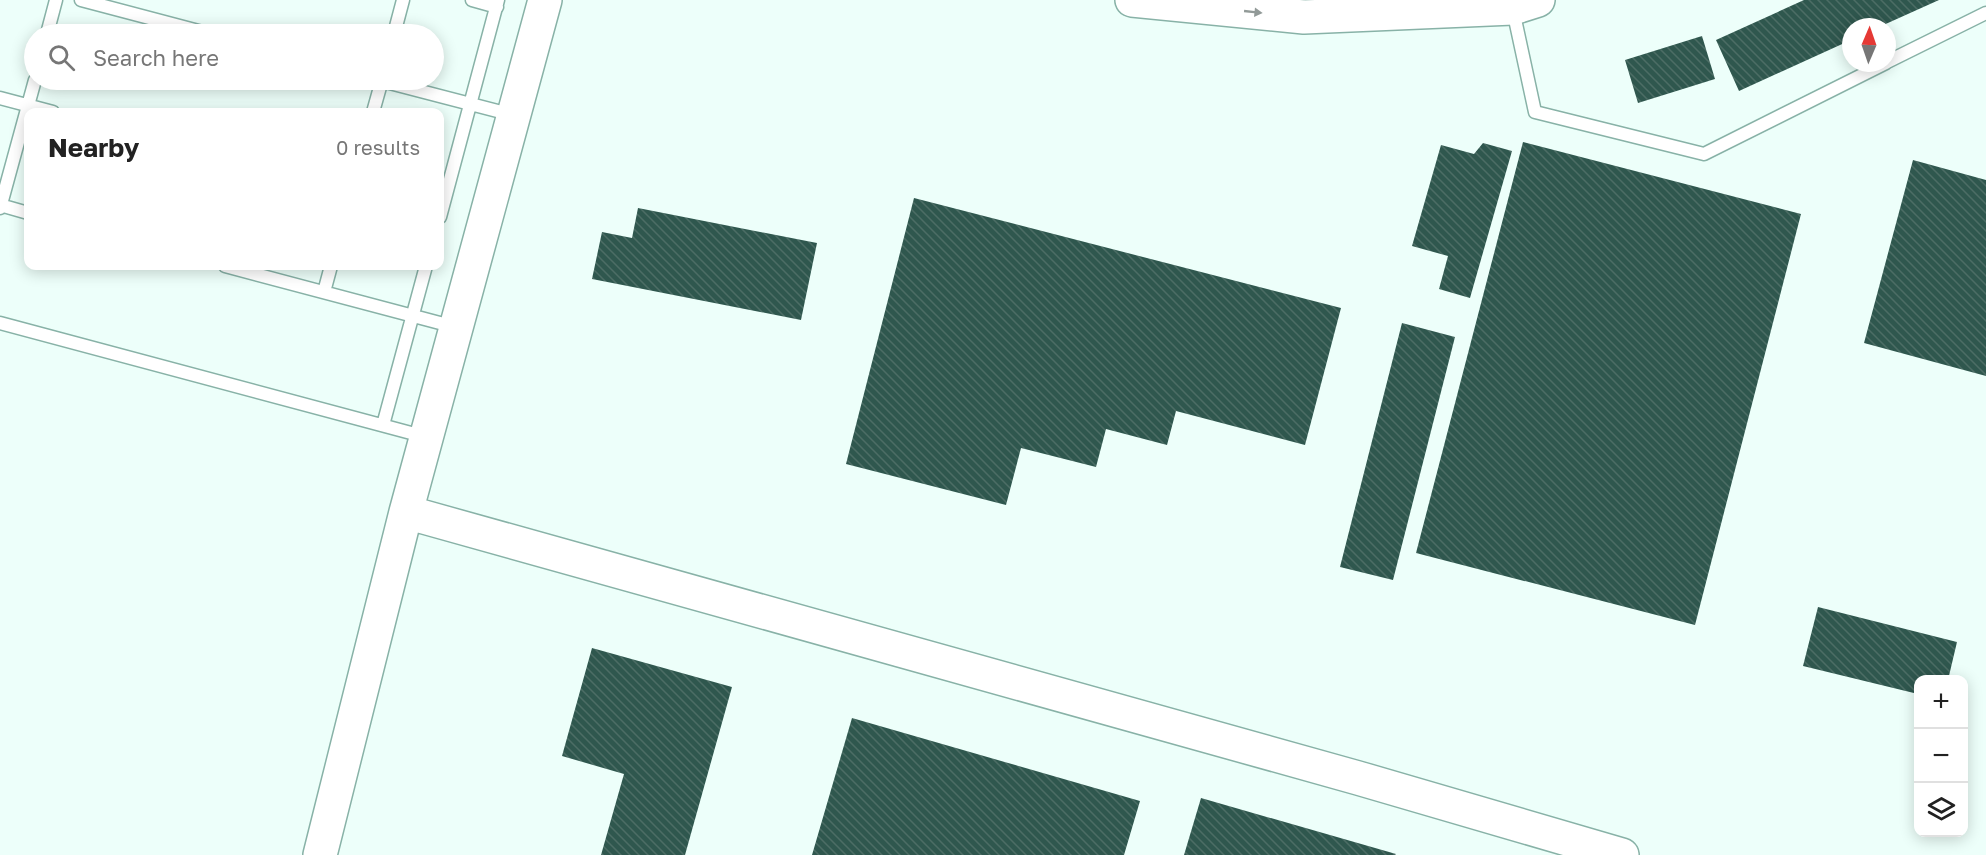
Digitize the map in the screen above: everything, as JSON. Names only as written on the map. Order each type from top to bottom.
[{"type":"main road","points":[[320,855],[406,512],[545,0]]},
{"type":"main road","points":[[1132,0],[1304,17],[1521,3]]},
{"type":"main road","points":[[406,512],[1358,778],[1622,855]]},
{"type":"lane","points":[[50,24],[56,0]]},
{"type":"lane","points":[[81,0],[172,24]]},
{"type":"lane","points":[[397,24],[403,0]]},
{"type":"lane","points":[[444,202],[498,3],[472,0]]},
{"type":"lane","points":[[1521,3],[1535,112],[1704,154],[1868,72]]},
{"type":"lane","points":[[1896,58],[1986,13]]},
{"type":"lane","points":[[28,106],[32,90]]},
{"type":"lane","points":[[374,108],[378,90]]},
{"type":"lane","points":[[418,90],[514,116]]},
{"type":"lane","points":[[0,98],[36,108]]},
{"type":"lane","points":[[24,120],[0,206],[24,212]]},
{"type":"lane","points":[[240,270],[457,327]]},
{"type":"lane","points":[[324,292],[330,270]]},
{"type":"lane","points":[[383,425],[425,270]]},
{"type":"lane","points":[[0,323],[427,437]]},
{"type":"building","points":[[1804,0],[1939,0],[1896,19],[1842,18],[1842,44],[1739,91],[1716,40]]},
{"type":"building","points":[[1702,36],[1715,79],[1638,103],[1625,60]]},
{"type":"building","points":[[1523,142],[1801,214],[1695,625],[1416,553]]},
{"type":"building","points":[[1483,143],[1512,151],[1470,298],[1439,289],[1448,256],[1412,246],[1441,145],[1474,154]]},
{"type":"building","points":[[1913,160],[1986,180],[1986,376],[1864,343]]},
{"type":"building","points":[[914,198],[1341,308],[1305,445],[1176,411],[1167,445],[1106,429],[1096,467],[1021,448],[1006,505],[846,464]]},
{"type":"building","points":[[638,208],[817,243],[801,320],[592,279],[602,232],[632,238]]},
{"type":"building","points":[[1402,323],[1455,337],[1393,580],[1340,567]]},
{"type":"building","points":[[1818,607],[1957,642],[1949,675],[1914,675],[1914,693],[1803,666]]},
{"type":"building","points":[[592,648],[732,687],[685,855],[601,855],[624,774],[562,756]]},
{"type":"building","points":[[852,718],[1140,801],[1124,855],[812,855]]},
{"type":"building","points":[[1201,798],[1396,854],[1184,855]]}]
